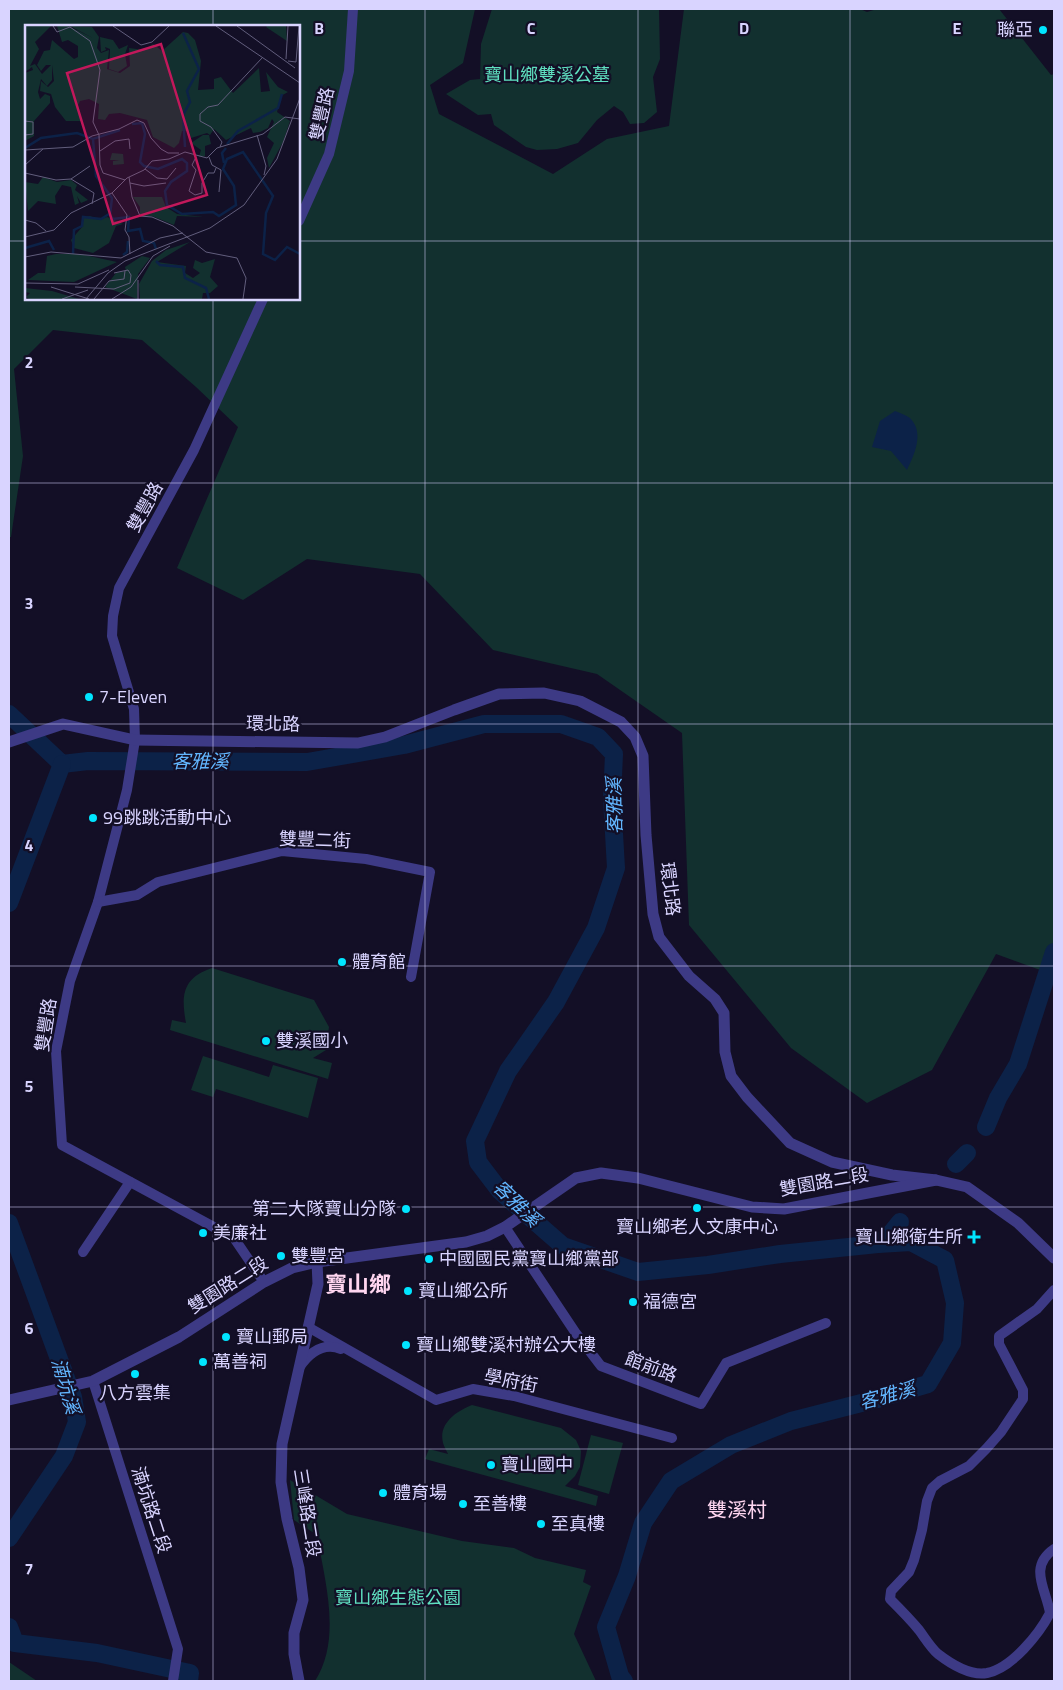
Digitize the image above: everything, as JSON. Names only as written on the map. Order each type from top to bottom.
[{"type":"street","name":"雙豐路","points":[[300,219],[330,154],[349,71],[353,9]]},
{"type":"street","name":"雙豐路","points":[[263,300],[194,450],[118,588],[112,636],[134,709],[135,740],[127,790],[98,902],[70,981],[56,1051],[62,1145],[234,1238],[264,1282]]},
{"type":"street","name":"環北路","points":[[9,742],[63,724],[135,740],[358,743],[385,738],[499,694],[544,693],[580,701],[606,713],[620,722],[635,738],[643,756],[646,835],[653,914],[659,937],[689,976],[715,999],[724,1013],[725,1052],[731,1076],[747,1097],[790,1143],[832,1162],[892,1175],[936,1180]]},
{"type":"street","name":"雙豐二街","points":[[98,902],[137,895],[158,882],[282,851],[366,859],[430,872],[411,977]]},
{"type":"street","name":"雙園路二段","points":[[9,1400],[93,1381],[179,1337],[264,1282],[292,1268],[317,1262],[466,1242],[487,1236],[505,1227],[576,1178],[601,1173],[638,1178],[752,1207],[784,1209],[936,1180],[967,1188],[1018,1223],[1054,1258]]},
{"type":"street","points":[[83,1252],[130,1182]]},
{"type":"street","name":"館前路","points":[[505,1227],[575,1332],[601,1366],[701,1404],[726,1363],[826,1323]]},
{"type":"street","name":"三峰路二段","points":[[299,1681],[294,1654],[294,1633],[303,1600],[299,1568],[287,1519],[281,1482],[282,1444],[318,1284],[317,1262]]},
{"type":"street","points":[[1054,1290],[1037,1309],[999,1336],[999,1344],[1023,1390],[1023,1399],[1001,1432],[969,1466],[940,1481],[932,1488],[927,1501],[914,1560],[909,1572],[891,1591],[890,1599],[908,1617],[937,1653],[961,1668],[987,1673],[1013,1659],[1045,1623],[1050,1613],[1040,1577],[1041,1565],[1054,1549]]},
{"type":"street","name":"學府街","points":[[308,1327],[436,1400],[473,1390],[514,1396],[672,1438]]},
{"type":"street","name":"學府街","points":[[298,1371],[306,1358],[319,1348],[334,1346],[354,1353]]},
{"type":"street","name":"湳坑路二段","points":[[93,1381],[178,1649],[173,1681]]},
{"type":"green space","points":[[9,9],[475,9],[463,63],[430,85],[439,114],[553,174],[607,139],[669,126],[684,9],[860,9],[867,12],[877,9],[999,9],[1051,75],[1054,74],[1054,975],[996,954],[932,1070],[867,1103],[791,1048],[689,925],[682,733],[597,674],[493,650],[420,574],[307,559],[243,600],[177,568],[238,427],[142,340],[53,330],[14,369],[23,456],[11,537],[9,537]]},
{"type":"green space","name":"寶山鄉雙溪公墓","points":[[492,9],[659,9],[660,59],[653,77],[657,112],[644,123],[630,124],[623,112],[614,106],[597,120],[578,143],[557,149],[537,150],[526,147],[494,125],[491,114],[478,115],[446,94],[470,80],[480,79],[481,44]]},
{"type":"green space","points":[[212,968],[314,1000],[329,1027],[326,1050],[313,1058],[332,1063],[328,1079],[170,1030],[172,1020],[186,1023],[184,996],[189,983],[202,972]]},
{"type":"green space","points":[[203,1056],[269,1077],[273,1065],[318,1078],[308,1118],[216,1089],[213,1097],[191,1090]]},
{"type":"green space","points":[[472,1405],[561,1428],[576,1440],[581,1451],[580,1467],[575,1476],[565,1486],[598,1496],[596,1506],[425,1459],[429,1449],[448,1454],[443,1443],[443,1429],[455,1414]]},
{"type":"green space","points":[[591,1435],[623,1443],[609,1494],[578,1485]]},
{"type":"green space","name":"寶山鄉生態公園","points":[[290,1480],[347,1514],[462,1541],[514,1548],[535,1558],[586,1570],[583,1582],[591,1586],[574,1634],[596,1681],[315,1681],[323,1665],[328,1647],[330,1629],[327,1591],[317,1535],[294,1520]]},
{"type":"green space","points":[[9,1662],[37,1681],[9,1681]]},
{"type":"water","points":[[895,411],[910,418],[917,430],[917,444],[907,470],[891,451],[872,447],[880,421]]},
{"type":"waterway","name":"客雅溪","points":[[9,714],[62,764],[88,761],[307,762],[404,745],[484,724],[561,724],[598,737],[614,754],[612,799],[616,868],[596,928],[556,1002],[508,1071],[475,1141],[478,1162],[500,1191],[563,1246],[638,1272],[708,1265],[780,1254],[911,1242],[945,1260],[955,1303],[952,1343],[928,1384],[791,1421],[731,1445],[671,1481],[643,1523],[627,1576],[606,1627],[620,1676],[624,1681]]},
{"type":"waterway","name":"湳坑溪","points":[[9,903],[62,764]]},
{"type":"waterway","points":[[986,1127],[998,1098],[1018,1064],[1054,952]]},
{"type":"waterway","points":[[956,1164],[967,1153]]},
{"type":"waterway","points":[[878,1244],[900,1222]]},
{"type":"waterway","name":"湳坑溪","points":[[9,1223],[73,1397],[77,1422],[64,1456],[9,1538]]},
{"type":"waterway","name":"湳坑溪","points":[[9,1627],[15,1643],[97,1653],[190,1673],[189,1681]]},
{"type":"place","name":"聯亞","points":[[1043,30]]},
{"type":"place","name":"7-Eleven","points":[[89,697]]},
{"type":"place","name":"99跳跳活動中心","points":[[93,818]]},
{"type":"place","name":"體育館","points":[[342,962]]},
{"type":"place","name":"雙溪國小","points":[[266,1041]]},
{"type":"place","name":"寶山鄉老人文康中心","points":[[697,1208]]},
{"type":"place","name":"第二大隊寶山分隊","points":[[406,1209]]},
{"type":"place","name":"美廉社","points":[[203,1233]]},
{"type":"place","name":"寶山鄉衛生所","points":[[974,1237]]},
{"type":"place","name":"雙豐宮","points":[[281,1256]]},
{"type":"place","name":"中國國民黨寶山鄉黨部","points":[[429,1259]]},
{"type":"place","name":"寶山鄉公所","points":[[408,1291]]},
{"type":"place","name":"福德宮","points":[[633,1302]]},
{"type":"place","name":"寶山郵局","points":[[226,1337]]},
{"type":"place","name":"寶山鄉雙溪村辦公大樓","points":[[406,1345]]},
{"type":"place","name":"萬善祠","points":[[203,1362]]},
{"type":"place","name":"八方雲集","points":[[135,1374]]},
{"type":"place","name":"寶山國中","points":[[491,1465]]},
{"type":"place","name":"體育場","points":[[383,1493]]},
{"type":"place","name":"至善樓","points":[[463,1504]]},
{"type":"place","name":"至真樓","points":[[541,1524]]},
{"type":"district","name":"寶山鄉","points":[[358,1284]]},
{"type":"district","name":"雙溪村","points":[[737,1510]]}]
